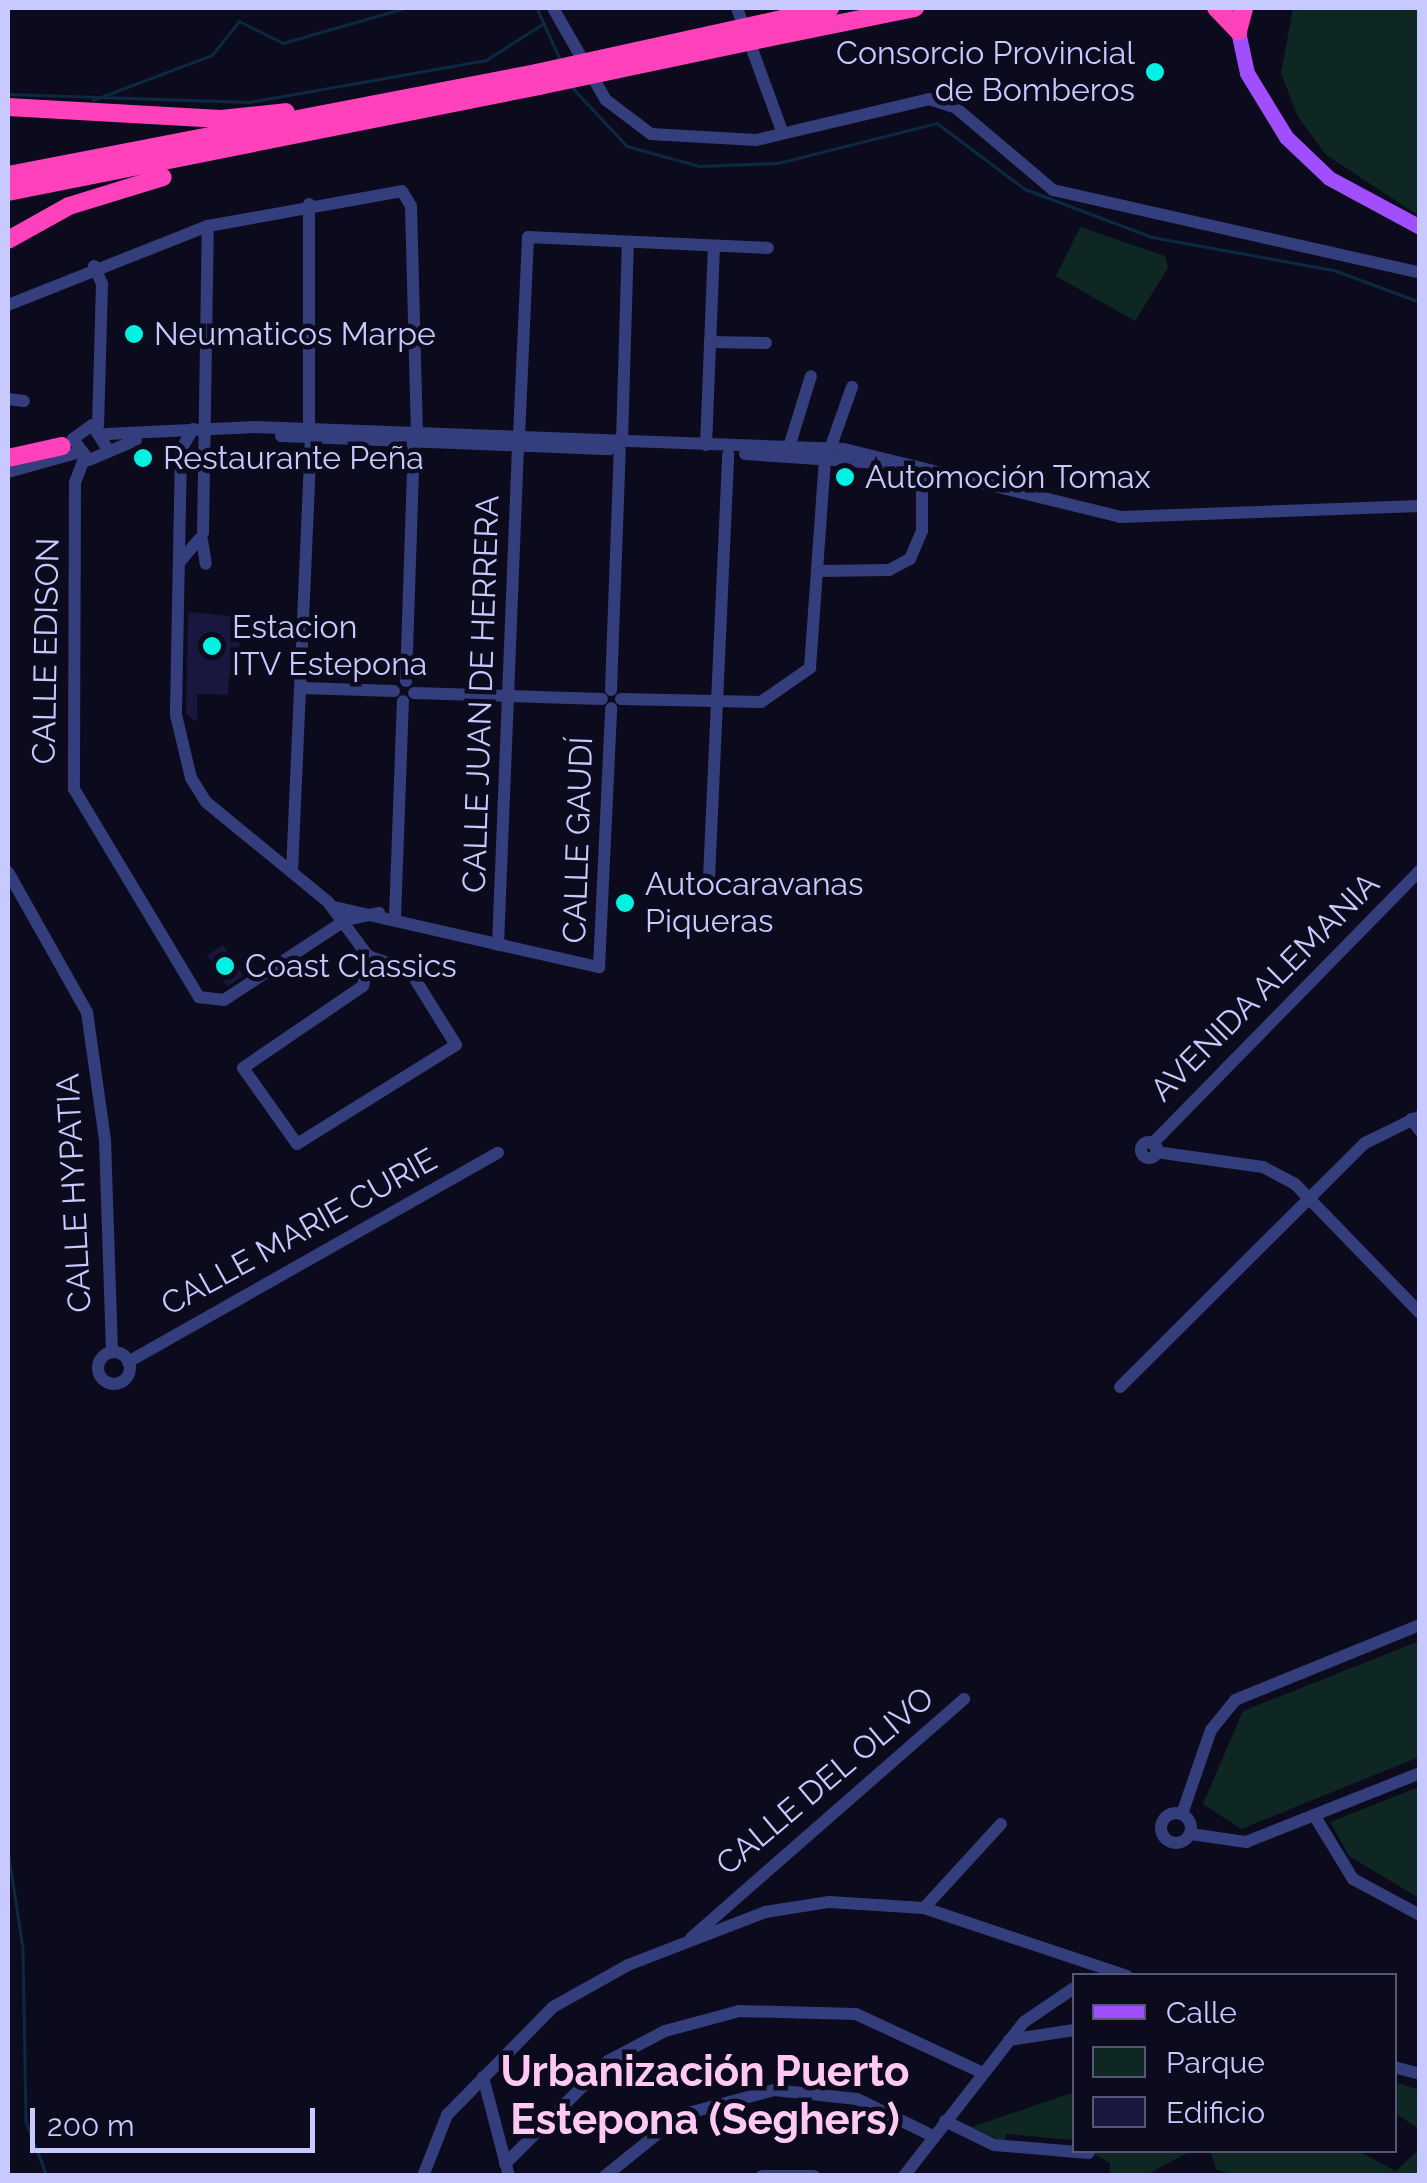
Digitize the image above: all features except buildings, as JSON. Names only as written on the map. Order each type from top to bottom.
[{"type":"highway","points":[[765,30],[830,8]]},
{"type":"highway","points":[[8,192],[249,148],[765,30],[931,8]]},
{"type":"highway","points":[[1216,8],[1238,31]]},
{"type":"highway","points":[[1238,31],[1244,8]]},
{"type":"highway","points":[[8,175],[361,107],[538,79]]},
{"type":"highway","points":[[8,106],[221,119],[361,107]]},
{"type":"highway","points":[[8,240],[69,206],[249,148]]},
{"type":"highway","points":[[8,447],[29,448]]},
{"type":"highway","points":[[8,458],[74,450]]},
{"type":"main road","points":[[1233,8],[1238,31],[1266,96],[1304,145],[1420,227]]},
{"type":"street","points":[[554,8],[606,100],[651,134],[756,140],[781,128],[834,128],[930,99],[974,122],[1053,190],[1420,273]]},
{"type":"street","points":[[737,8],[781,128]]},
{"type":"street","points":[[8,305],[94,266],[208,226],[309,204],[407,193],[415,437],[395,917]]},
{"type":"street","points":[[292,872],[310,433],[309,204]]},
{"type":"street","points":[[206,564],[201,534],[208,431],[208,226]]},
{"type":"street","name":"CALLE JUAN DE HERRERA","points":[[498,945],[528,237],[628,242]]},
{"type":"street","points":[[628,242],[768,248]]},
{"type":"street","name":"CALLE GAUDÍ","points":[[498,945],[593,969],[602,960],[628,242]]},
{"type":"street","points":[[706,445],[714,246]]},
{"type":"street","points":[[94,266],[102,284],[104,436]]},
{"type":"street","points":[[710,342],[766,343]]},
{"type":"street","points":[[789,447],[811,376]]},
{"type":"street","points":[[302,688],[713,702],[770,700],[815,658],[828,453],[852,386]]},
{"type":"street","points":[[8,399],[24,401]]},
{"type":"street","points":[[74,450],[78,430],[104,436],[254,427],[310,433]]},
{"type":"street","points":[[208,431],[519,441],[728,454],[870,452],[1040,502],[1164,516],[1420,506]]},
{"type":"street","points":[[188,432],[180,519],[176,715],[191,778],[346,920],[368,956],[410,971],[456,1046],[297,1144],[243,1068],[363,986],[368,956]]},
{"type":"street","points":[[415,437],[488,435],[519,441]]},
{"type":"street","points":[[8,472],[104,436]]},
{"type":"street","points":[[621,446],[648,442],[789,447],[922,468]]},
{"type":"street","points":[[681,452],[706,445]]},
{"type":"street","points":[[29,448],[74,450]]},
{"type":"street","name":"CALLE EDISON","points":[[74,450],[72,779],[85,814],[204,1002],[224,1000],[346,920]]},
{"type":"street","points":[[709,878],[713,702],[728,454]]},
{"type":"street","points":[[819,572],[889,570],[910,560],[922,531],[922,468]]},
{"type":"street","points":[[180,519],[201,534]]},
{"type":"street","points":[[179,563],[201,534]]},
{"type":"street","name":"AVENIDA ALEMANIA","points":[[1311,1197],[1263,1168],[1154,1148],[1420,870]]},
{"type":"street","name":"CALLE HYPATIA","points":[[8,872],[87,1012],[105,1140],[112,1352]]},
{"type":"street","points":[[334,908],[379,913],[498,945]]},
{"type":"street","points":[[346,920],[379,913]]},
{"type":"street","points":[[1120,1388],[1365,1142],[1415,1118],[1420,1131]]},
{"type":"street","name":"CALLE MARIE CURIE","points":[[128,1362],[498,1153]]},
{"type":"street","points":[[1311,1197],[1420,1313]]},
{"type":"street","points":[[112,1352],[128,1362],[124,1380],[107,1382],[98,1363],[112,1352]]},
{"type":"street","points":[[1191,1834],[1182,1814],[1212,1730],[1235,1700],[1420,1626]]},
{"type":"street","name":"CALLE DEL OLIVO","points":[[691,1938],[722,1904],[964,1699]]},
{"type":"street","points":[[1182,1814],[1165,1818],[1162,1834],[1173,1844],[1191,1834],[1239,1844],[1420,1773]]},
{"type":"street","points":[[1314,1815],[1353,1879],[1420,1915]]},
{"type":"street","points":[[924,1908],[1002,1824]]},
{"type":"street","points":[[423,2176],[439,2126],[552,2007],[691,1938],[734,1922],[829,1902],[924,1908],[1099,1971]]},
{"type":"street","name":"CALLE DEL OLIVO","points":[[722,1904],[734,1922]]},
{"type":"street","points":[[904,2176],[1009,2040],[1072,1990]]},
{"type":"street","points":[[507,2170],[608,2061],[665,2030],[739,2010],[856,2014],[983,2073]]},
{"type":"street","points":[[1009,2040],[1072,2030]]},
{"type":"street","points":[[483,2077],[507,2170]]},
{"type":"street","points":[[605,2176],[681,2115],[774,2090],[857,2099],[933,2136]]},
{"type":"street","points":[[945,2121],[994,2145],[1072,2152]]},
{"type":"street","points":[[762,2176],[814,2176]]},
{"type":"green space","points":[[1293,8],[1419,8],[1419,216],[1325,154],[1297,115],[1281,73]]},
{"type":"green space","points":[[1080,227],[1165,256],[1168,268],[1135,321],[1056,276]]},
{"type":"green space","points":[[1419,1641],[1419,1757],[1241,1829],[1203,1804],[1243,1711]]},
{"type":"green space","points":[[1419,1787],[1419,1898],[1349,1856],[1330,1822]]},
{"type":"green space","points":[[1397,2083],[1419,2090],[1419,2129],[1397,2114]]},
{"type":"green space","points":[[1072,2093],[1072,2140],[1006,2134],[1004,2142],[972,2127]]},
{"type":"green space","points":[[1419,2149],[1419,2176],[1231,2175],[1216,2169],[1211,2153],[1362,2153],[1396,2171]]},
{"type":"green space","points":[[1092,2153],[1187,2153],[1144,2176],[1110,2175],[1110,2163]]},
{"type":"waterway","points":[[93,100],[212,55],[239,21],[283,43],[405,8]]},
{"type":"waterway","points":[[537,8],[561,61]]},
{"type":"waterway","points":[[8,94],[249,102],[486,60],[544,23]]},
{"type":"waterway","points":[[572,87],[627,146],[699,166],[778,163],[937,123],[1025,189],[1152,237],[1334,270],[1420,302]]},
{"type":"waterway","points":[[8,1850],[23,1948],[26,2121],[47,2176]]},
{"type":"place","name":"Consorcio Provincial de Bomberos","points":[[1155,72]]},
{"type":"place","name":"Neumaticos Marpe","points":[[134,334]]},
{"type":"place","name":"Restaurante Peña","points":[[143,458]]},
{"type":"place","name":"Automoción Tomax","points":[[845,477]]},
{"type":"place","name":"Estacion ITV Estepona","points":[[212,646]]},
{"type":"place","name":"Autocaravanas Piqueras","points":[[625,903]]},
{"type":"place","name":"Coast Classics","points":[[225,966]]},
{"type":"district","name":"Urbanización Puerto Estepona (Seghers)","points":[[705,2096]]}]
